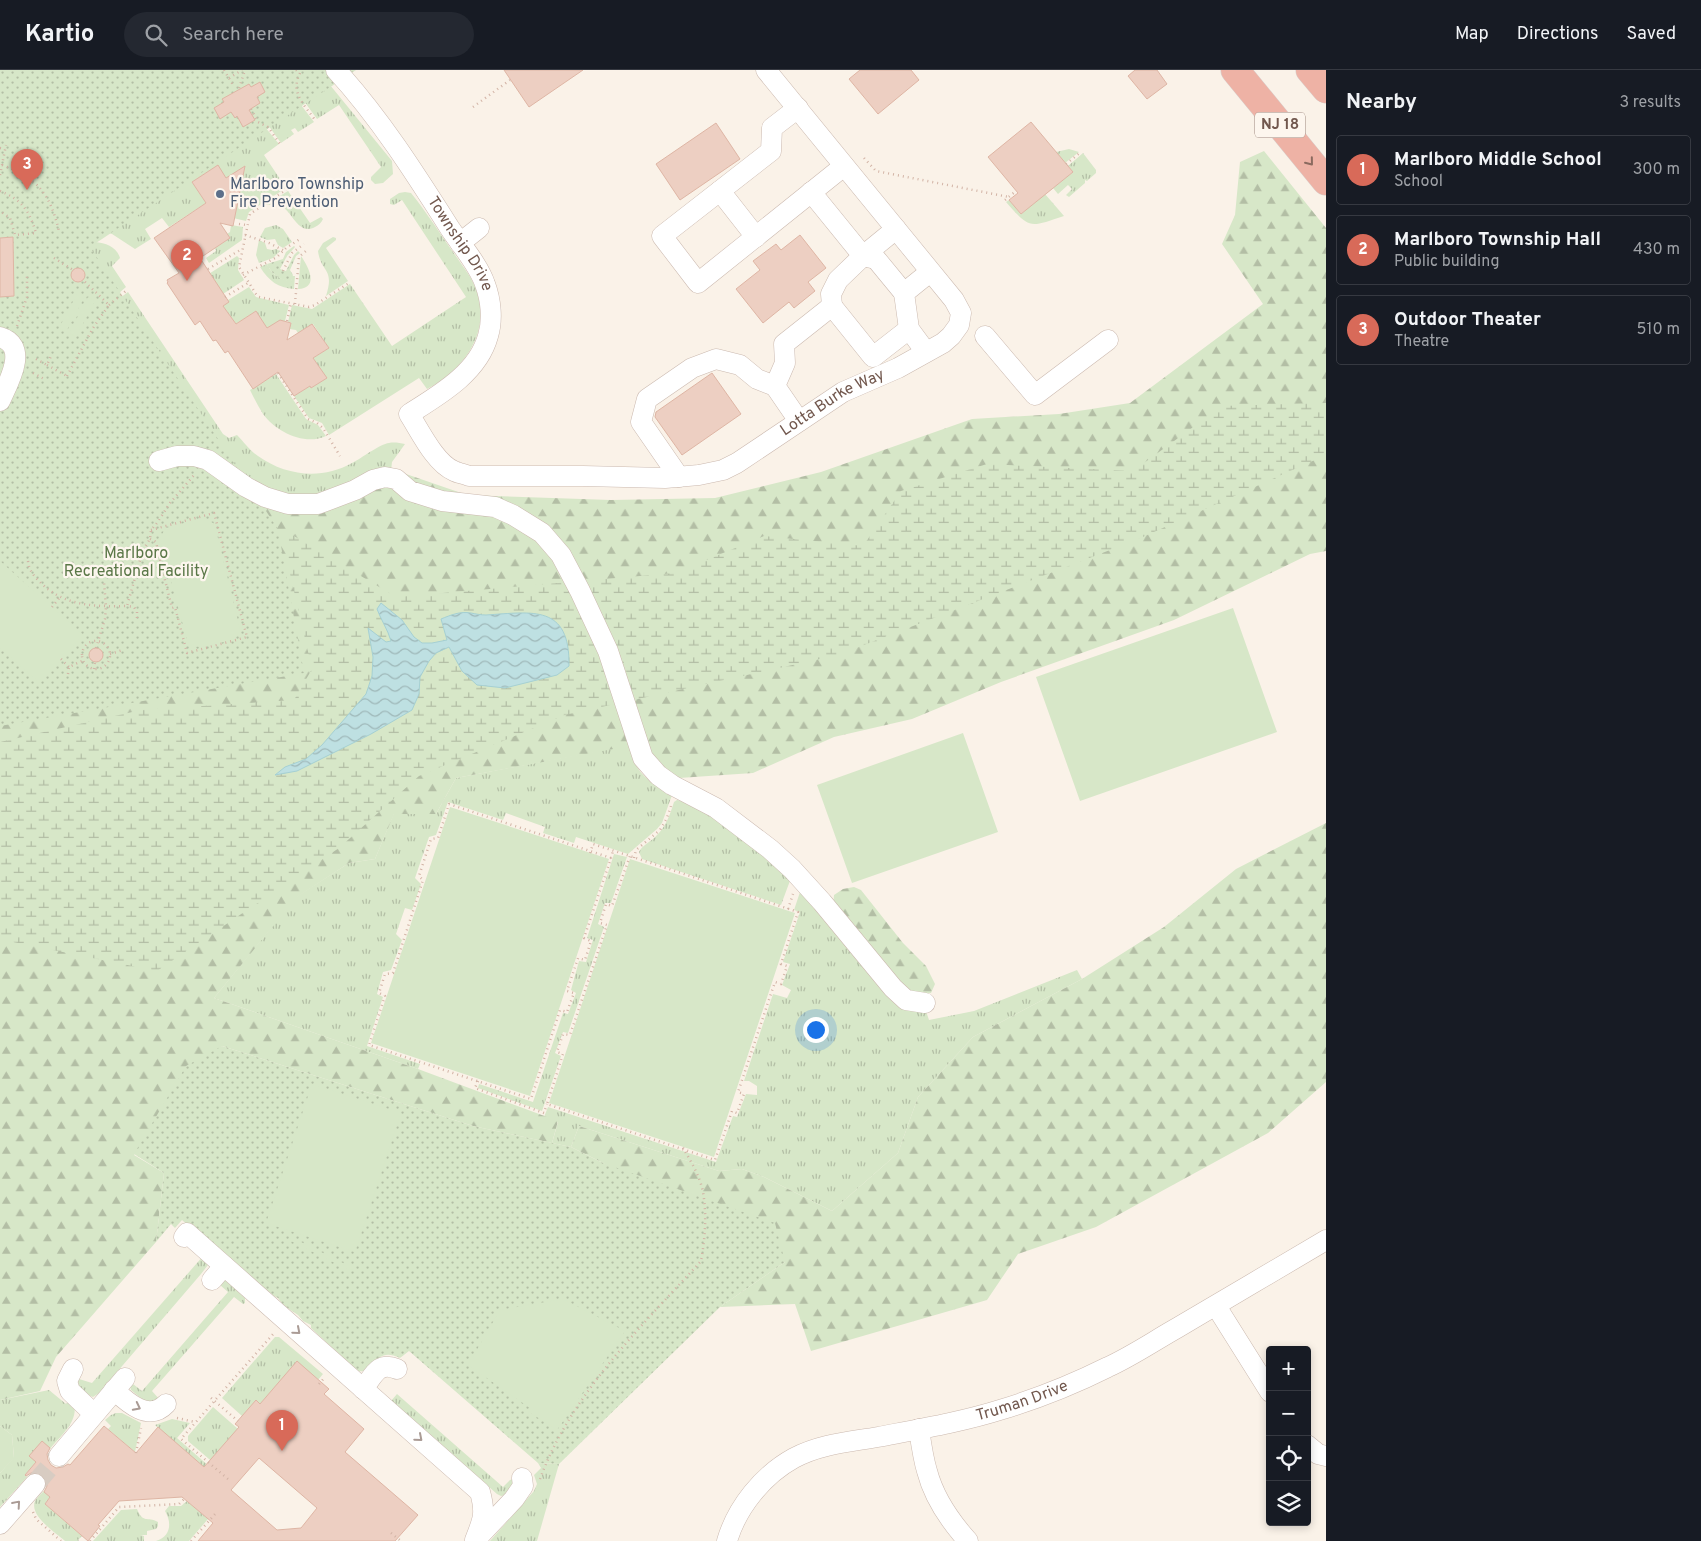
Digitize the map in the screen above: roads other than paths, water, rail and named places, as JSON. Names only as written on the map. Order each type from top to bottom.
[{"type":"highway","name":"NJ 18","points":[[1234,70],[1326,181]]},
{"type":"highway","points":[[1310,70],[1326,89]]},
{"type":"street","name":"Township Drive","points":[[336,70],[360,98],[414,173],[486,285],[490,300],[491,321],[488,337],[481,352],[464,374],[435,398],[409,414]]},
{"type":"street","name":"Lotta Burke Way","points":[[409,414],[433,452],[444,465],[469,476],[679,477],[699,475],[723,470],[737,463],[843,392],[898,368],[951,336],[959,325],[961,313],[954,300],[766,70]]},
{"type":"street","points":[[798,108],[772,128],[771,151],[662,236],[698,283],[844,166]]},
{"type":"street","points":[[720,190],[756,237]]},
{"type":"street","points":[[812,192],[863,256],[876,259],[904,293],[909,329],[926,352]]},
{"type":"street","points":[[460,242],[479,228]]},
{"type":"street","points":[[896,229],[863,256],[838,280],[831,294],[832,306],[873,357],[909,329]]},
{"type":"street","points":[[904,293],[930,272]]},
{"type":"street","points":[[775,386],[785,363],[784,344],[832,306]]},
{"type":"street","points":[[985,336],[1036,395],[1108,340]]},
{"type":"street","points":[[0,337],[6,339],[12,345],[16,356],[15,368],[0,401]]},
{"type":"street","points":[[679,477],[641,422],[647,399],[692,368],[716,359],[740,365],[757,380],[775,386],[799,421]]},
{"type":"street","points":[[159,461],[177,456],[194,456],[208,460],[246,487],[265,497],[288,504],[318,504],[355,490],[373,480],[385,477],[396,479],[410,491],[442,501],[495,507],[513,515],[542,533],[561,555],[608,651],[642,758],[658,775],[716,808],[770,849],[822,902],[892,988],[906,1000],[925,1003]]},
{"type":"street","points":[[184,1237],[187,1233],[218,1273],[363,1389],[480,1492],[484,1507],[484,1519],[475,1540]]},
{"type":"street","name":"Truman Drive","points":[[727,1541],[732,1527],[752,1495],[772,1473],[795,1458],[819,1447],[919,1429],[1003,1410],[1059,1389],[1109,1367],[1326,1240]]},
{"type":"street","points":[[1216,1306],[1269,1391]]},
{"type":"street","points":[[363,1389],[379,1368],[388,1366],[397,1369]]},
{"type":"street","points":[[73,1369],[67,1381],[70,1390],[94,1414]]},
{"type":"street","points":[[59,1456],[120,1384],[133,1406],[144,1411],[153,1412],[166,1404]]},
{"type":"street","points":[[919,1429],[926,1470],[932,1487],[946,1514],[968,1541]]},
{"type":"street","points":[[1311,1448],[1318,1454],[1326,1456]]},
{"type":"street","points":[[475,1540],[514,1499],[523,1486],[531,1481]]},
{"type":"street","points":[[0,1524],[35,1484]]},
{"type":"water","points":[[381,603],[402,620],[414,637],[422,643],[447,640],[441,619],[456,614],[533,613],[546,616],[556,622],[563,631],[568,646],[569,666],[557,675],[505,688],[477,685],[462,671],[449,647],[436,653],[429,661],[420,677],[419,694],[412,710],[371,734],[297,771],[275,775],[285,767],[306,759],[322,745],[366,694],[372,676],[373,657],[368,628],[386,642],[391,641],[377,609]]},
{"type":"tunnel","points":[[35,1484],[59,1456]]},
{"type":"place","name":"Outdoor Theater","points":[[27,190]]},
{"type":"place","name":"Marlboro Township Fire Prevention","points":[[220,194]]},
{"type":"place","name":"Marlboro Township Hall","points":[[187,281]]},
{"type":"place","name":"Marlboro Middle School","points":[[282,1451]]},
{"type":"park label","name":"Marlboro Recreational Facility","points":[[136,563]]}]
